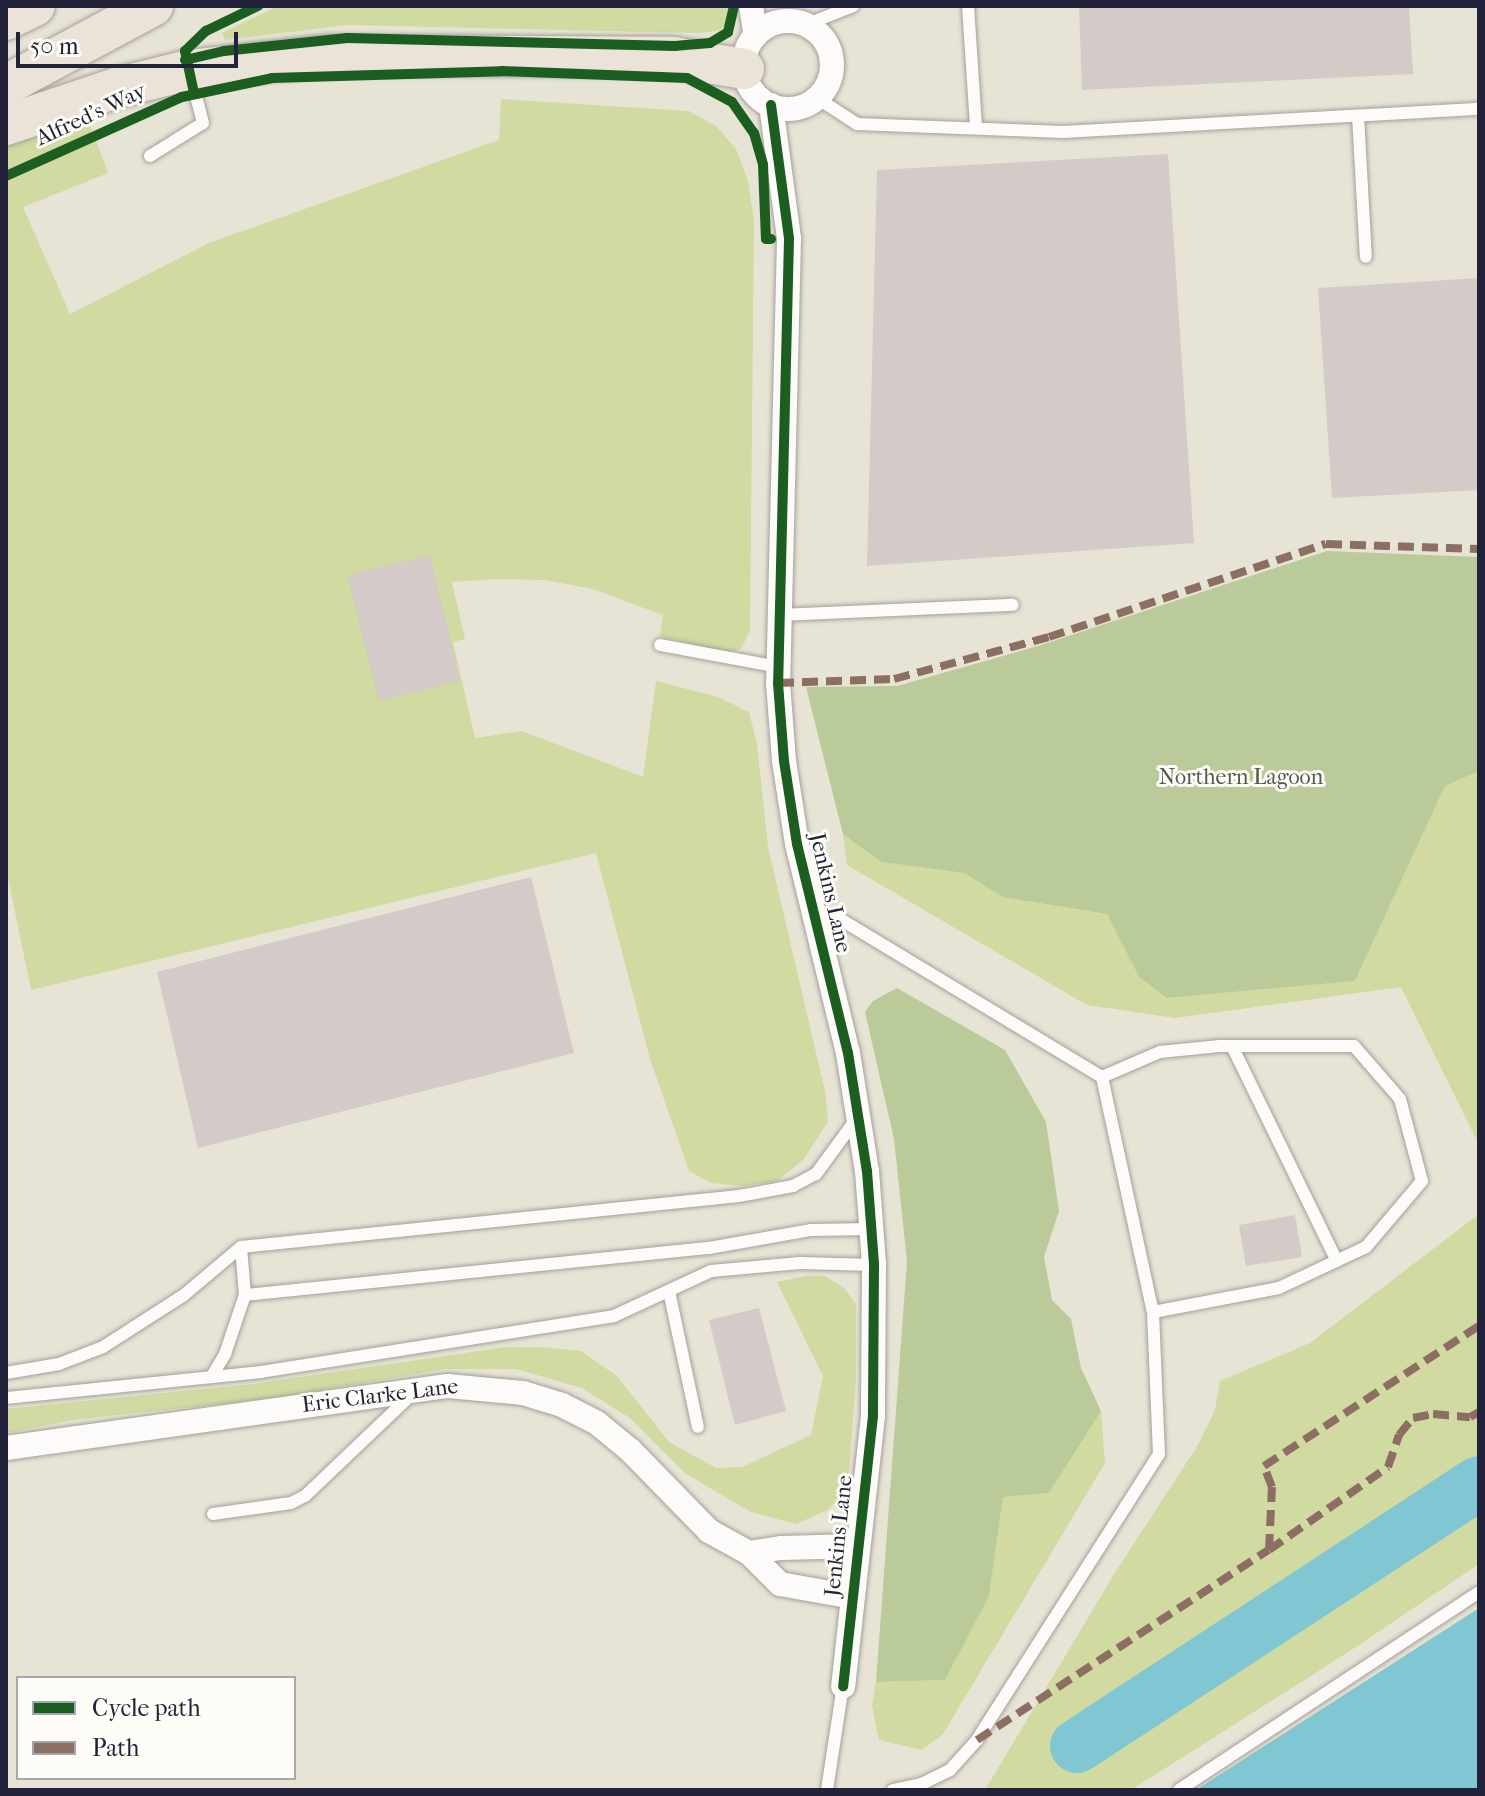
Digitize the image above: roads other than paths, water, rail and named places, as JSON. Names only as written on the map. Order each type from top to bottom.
[{"type":"highway","points":[[6,20],[35,6]]},
{"type":"highway","points":[[6,85],[153,6]]},
{"type":"highway","points":[[6,125],[116,88],[189,70],[330,55],[673,57],[750,53]]},
{"type":"street","points":[[750,53],[767,27],[792,17],[823,39],[831,57],[830,78],[817,98],[792,109],[771,105],[754,93],[750,53],[751,6]]},
{"type":"street","name":"Jenkins Lane","points":[[771,105],[789,239],[779,667],[784,761],[797,844],[848,1053],[874,1265],[873,1416],[843,1686]]},
{"type":"street","name":"Eric Clarke Lane","points":[[6,1448],[416,1390],[479,1386],[523,1393],[562,1405],[597,1423],[630,1450],[709,1531],[749,1553],[780,1584],[853,1597]]},
{"type":"street","points":[[749,1553],[781,1548],[858,1546]]},
{"type":"lane","points":[[792,17],[853,6]]},
{"type":"lane","points":[[968,6],[976,128]]},
{"type":"lane","points":[[150,156],[203,123],[189,70]]},
{"type":"lane","points":[[817,98],[857,124],[1063,132],[1479,109]]},
{"type":"lane","points":[[1358,116],[1366,257]]},
{"type":"lane","points":[[780,615],[1013,605]]},
{"type":"lane","points":[[660,645],[779,667]]},
{"type":"lane","points":[[815,921],[840,919],[1102,1077],[1153,1312],[1159,1454],[977,1740],[950,1770],[922,1787],[893,1790]]},
{"type":"lane","points":[[1102,1077],[1160,1052],[1232,1046],[1354,1046],[1400,1099],[1422,1181],[1366,1247],[1279,1288],[1153,1312]]},
{"type":"lane","points":[[1232,1046],[1337,1261]]},
{"type":"lane","points":[[6,1373],[59,1364],[103,1347],[184,1295],[241,1247],[739,1196],[793,1186],[816,1174],[858,1115]]},
{"type":"lane","points":[[245,1295],[709,1248],[811,1230],[872,1229]]},
{"type":"lane","points":[[212,1376],[225,1354],[245,1295],[241,1247]]},
{"type":"lane","points":[[6,1398],[261,1372],[614,1316],[711,1271],[800,1263],[874,1265]]},
{"type":"lane","points":[[669,1291],[698,1427]]},
{"type":"lane","points":[[213,1514],[291,1503],[305,1496],[416,1390]]},
{"type":"lane","points":[[1179,1790],[1479,1592]]},
{"type":"lane","name":"Jenkins Lane","points":[[827,1790],[843,1686]]},
{"type":"water","points":[[1479,1608],[1479,1790],[1196,1790]]},
{"type":"waterway","points":[[1077,1746],[1479,1483]]},
{"type":"park label","name":"Northern Lagoon","points":[[1241,778]]}]
